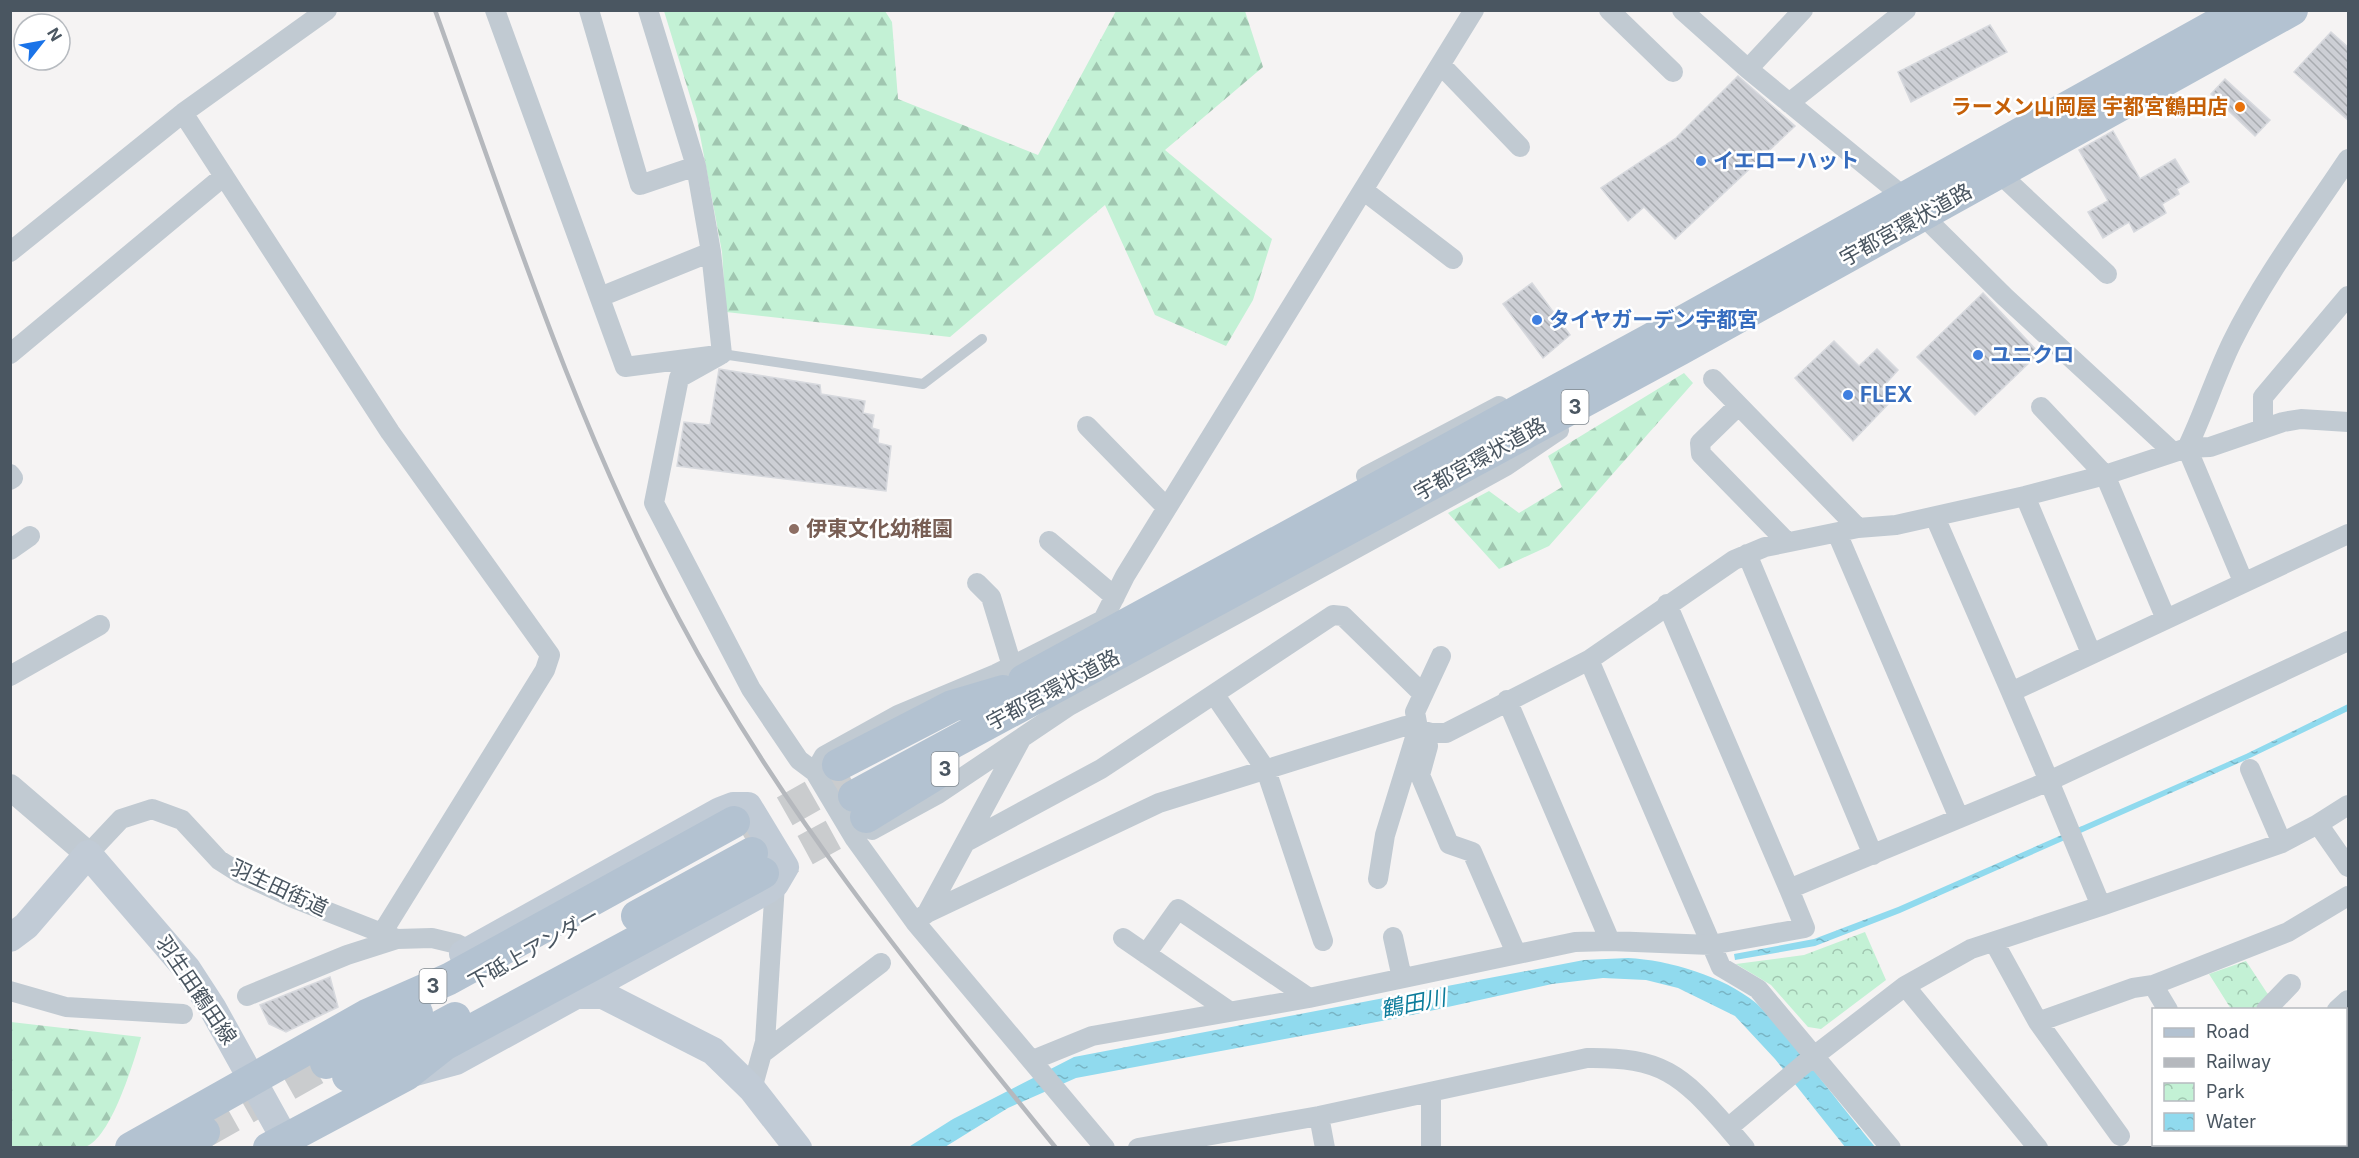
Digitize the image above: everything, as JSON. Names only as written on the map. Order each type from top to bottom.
[{"type":"main road","name":"宇都宮環状道路","points":[[846,794],[1913,207],[2242,10]]},
{"type":"main road","name":"宇都宮環状道路","points":[[1913,207],[1999,172],[2292,10]]},
{"type":"main road","name":"3","points":[[846,794],[975,750],[1013,701]]},
{"type":"main road","points":[[368,1015],[469,950],[720,811],[733,806],[748,806],[785,867],[753,853]]},
{"type":"main road","name":"3","points":[[131,1148],[251,1078],[368,1015],[753,853]]},
{"type":"main road","points":[[406,1075],[456,1061],[574,995],[753,853]]},
{"type":"main road","points":[[283,1145],[406,1075],[444,1045],[753,853]]},
{"type":"main road","name":"下砥上アンダー","points":[[332,1072],[753,853]]},
{"type":"main road","name":"羽生田街道","points":[[10,938],[26,926],[88,854]]},
{"type":"main road","name":"羽生田鶴田線","points":[[88,854],[187,969],[213,1009],[251,1078],[283,1145]]},
{"type":"main road","points":[[574,995],[603,995],[713,1051],[752,1089],[798,1148]]},
{"type":"main road","points":[[176,1148],[204,1132]]},
{"type":"street","points":[[10,252],[183,113],[327,10]]},
{"type":"street","points":[[495,10],[626,367],[722,354]]},
{"type":"street","points":[[589,10],[640,185],[696,166]]},
{"type":"street","points":[[648,10],[696,166],[711,252],[722,354]]},
{"type":"street","points":[[1102,620],[1167,508],[1474,10]]},
{"type":"street","points":[[1609,10],[1673,72]]},
{"type":"street","points":[[1683,10],[1748,69],[1913,207],[2005,297],[2180,450],[2243,581]]},
{"type":"street","points":[[1748,69],[1803,10]]},
{"type":"street","points":[[1789,103],[1906,10]]},
{"type":"street","points":[[1440,65],[1520,147]]},
{"type":"street","points":[[183,113],[390,432],[550,655],[545,670],[389,936],[247,996]]},
{"type":"street","points":[[2180,450],[2206,411],[2213,383],[2249,312],[2296,233],[2349,159]]},
{"type":"street","points":[[1999,172],[2107,274]]},
{"type":"street","points":[[10,354],[224,176]]},
{"type":"street","points":[[1363,190],[1453,259]]},
{"type":"street","points":[[600,297],[711,252]]},
{"type":"street","points":[[2263,428],[2263,397],[2349,296]]},
{"type":"street","points":[[921,918],[966,842],[1013,701],[1102,620],[1473,417],[1675,339]]},
{"type":"street","points":[[722,354],[679,378],[654,503],[751,689],[799,760],[846,794],[921,918],[1105,1148]]},
{"type":"street","points":[[1713,379],[1858,528]]},
{"type":"street","points":[[1738,406],[1700,443],[1701,454],[1787,542]]},
{"type":"street","points":[[2041,407],[2105,475],[2166,619]]},
{"type":"street","points":[[921,918],[1159,803],[1405,726],[1431,733],[1446,733],[1589,660],[1667,604],[1747,554],[1787,542],[1858,528],[1896,525],[2025,496],[2105,475],[2180,450],[2210,447],[2263,428],[2301,419],[2349,422]]},
{"type":"street","points":[[1087,426],[1167,508]]},
{"type":"street","points":[[10,474],[13,478],[10,480]]},
{"type":"street","points":[[2025,496],[2091,653]]},
{"type":"street","points":[[1935,517],[2101,906]]},
{"type":"street","points":[[1837,533],[1959,818]]},
{"type":"street","points":[[2011,692],[2243,581],[2349,534]]},
{"type":"street","points":[[10,550],[30,536]]},
{"type":"street","points":[[1048,541],[1114,597]]},
{"type":"street","points":[[1747,554],[1873,855]]},
{"type":"street","points":[[977,583],[991,597],[1013,701]]},
{"type":"street","points":[[1036,1064],[1092,1036],[1309,998],[1575,942],[1712,945],[1805,928],[1667,604]]},
{"type":"street","points":[[966,842],[1101,769],[1332,615],[1343,616],[1423,694]]},
{"type":"street","points":[[10,676],[100,625]]},
{"type":"street","points":[[1789,890],[2049,781],[2349,641]]},
{"type":"street","points":[[1441,656],[1415,712],[1418,728],[1428,746],[1420,775],[1449,844],[1472,852],[1516,953]]},
{"type":"street","points":[[1589,660],[1721,967],[1758,989],[1812,1058],[1892,1148]]},
{"type":"street","points":[[1214,694],[1266,770],[1323,941]]},
{"type":"street","points":[[1508,700],[1610,941]]},
{"type":"street","points":[[1378,879],[1385,835],[1418,728]]},
{"type":"street","points":[[2250,769],[2282,843]]},
{"type":"street","points":[[10,787],[88,854]]},
{"type":"street","points":[[1728,1128],[1812,1058],[1905,986],[1971,949],[2282,843],[2349,805]]},
{"type":"street","name":"羽生田街道","points":[[88,854],[121,819],[152,809],[182,820],[219,860],[241,874],[292,898],[389,936],[432,938],[457,944],[469,950]]},
{"type":"street","points":[[2318,824],[2349,867]]},
{"type":"street","points":[[752,1089],[764,1052],[753,853]]},
{"type":"street","points":[[2038,1022],[2133,987],[2153,985],[2288,932],[2349,896]]},
{"type":"street","points":[[1146,954],[1178,909],[1309,998]]},
{"type":"street","points":[[1394,937],[1402,978]]},
{"type":"street","points":[[1124,938],[1228,1011]]},
{"type":"street","points":[[1994,942],[2038,1022],[2120,1136]]},
{"type":"street","points":[[764,1052],[881,963]]},
{"type":"street","points":[[2268,1008],[2291,984]]},
{"type":"street","points":[[2153,985],[2167,1008]]},
{"type":"street","points":[[1905,986],[2038,1148]]},
{"type":"street","points":[[10,991],[66,1007],[183,1014]]},
{"type":"street","points":[[1138,1148],[1319,1116],[1587,1058],[1619,1058],[1652,1064],[1682,1079],[1745,1148]]},
{"type":"street","points":[[1431,1092],[1431,1148]]},
{"type":"street","points":[[1319,1116],[1325,1148]]},
{"type":"lane","points":[[722,354],[924,384],[982,339]]},
{"type":"green space","points":[[664,11],[885,11],[892,22],[898,99],[1038,155],[1116,11],[1245,11],[1263,67],[1165,150],[1272,239],[1253,300],[1226,346],[1155,315],[1105,205],[950,337],[726,312],[722,252],[697,119]]},
{"type":"green space","points":[[1684,373],[1693,383],[1549,546],[1499,569],[1448,513],[1489,491],[1519,513],[1562,487],[1548,456]]},
{"type":"green space","points":[[1865,932],[1886,980],[1821,1029],[1808,1027],[1771,985],[1736,964],[1804,955]]},
{"type":"green space","points":[[2246,961],[2271,999],[2255,1008],[2230,1008],[2209,974]]},
{"type":"green space","points":[[11,1022],[141,1037],[120,1098],[104,1130],[95,1141],[85,1147],[70,1149],[11,1147]]},
{"type":"water","points":[[2348,704],[2348,711],[2250,758],[1900,913],[1815,946],[1735,960],[1734,954],[1814,939],[1898,907],[2246,754]]},
{"type":"water","name":"鶴田川","points":[[1628,958],[1661,962],[1695,971],[1743,993],[1756,1003],[1781,1030],[1875,1147],[1845,1147],[1775,1059],[1735,1016],[1678,988],[1646,980],[1603,978],[1552,984],[1398,1018],[1076,1078],[1008,1108],[945,1147],[907,1148],[953,1119],[1074,1057],[1584,960]]},
{"type":"building","points":[[1990,25],[2007,52],[1911,102],[1898,72]]},
{"type":"building","points":[[2331,32],[2349,48],[2349,121],[2294,72]]},
{"type":"building","name":"イエローハット","points":[[1738,76],[1795,126],[1675,239],[1644,207],[1628,221],[1601,188],[1676,138]]},
{"type":"building","name":"ラーメン山岡屋 宇都宮鶴田店","points":[[2225,79],[2270,120],[2255,136],[2211,94]]},
{"type":"building","points":[[2113,131],[2140,179],[2175,159],[2189,182],[2177,189],[2179,194],[2162,204],[2166,213],[2134,232],[2129,222],[2103,238],[2088,212],[2108,201],[2079,150]]},
{"type":"building","name":"タイヤガーデン宇都宮","points":[[1532,283],[1570,335],[1543,358],[1503,304]]},
{"type":"building","name":"ユニクロ","points":[[1983,293],[2039,353],[1975,415],[1917,357]]},
{"type":"building","name":"FLEX","points":[[1834,341],[1859,366],[1877,349],[1898,370],[1881,389],[1892,400],[1853,441],[1795,378]]},
{"type":"building","name":"伊東文化幼稚園","points":[[719,369],[820,385],[821,394],[865,401],[863,413],[874,415],[872,428],[879,430],[878,443],[891,446],[886,491],[677,466],[684,422],[710,425]]},
{"type":"building","points":[[330,977],[338,1007],[286,1032],[269,1024],[260,1005]]},
{"type":"tunnel","points":[[743,835],[849,775]]},
{"type":"tunnel","points":[[763,873],[866,817]]},
{"type":"tunnel","points":[[204,1132],[326,1063]]},
{"type":"railway","points":[[435,10],[576,396],[642,546],[679,619],[719,690],[807,827],[903,957],[1056,1148]]},
{"type":"place","name":"ラーメン山岡屋 宇都宮鶴田店","points":[[2240,107]]},
{"type":"place","name":"イエローハット","points":[[1701,161]]},
{"type":"place","name":"タイヤガーデン宇都宮","points":[[1537,320]]},
{"type":"place","name":"ユニクロ","points":[[1978,355]]},
{"type":"place","name":"FLEX","points":[[1848,395]]},
{"type":"place","name":"伊東文化幼稚園","points":[[794,529]]}]
